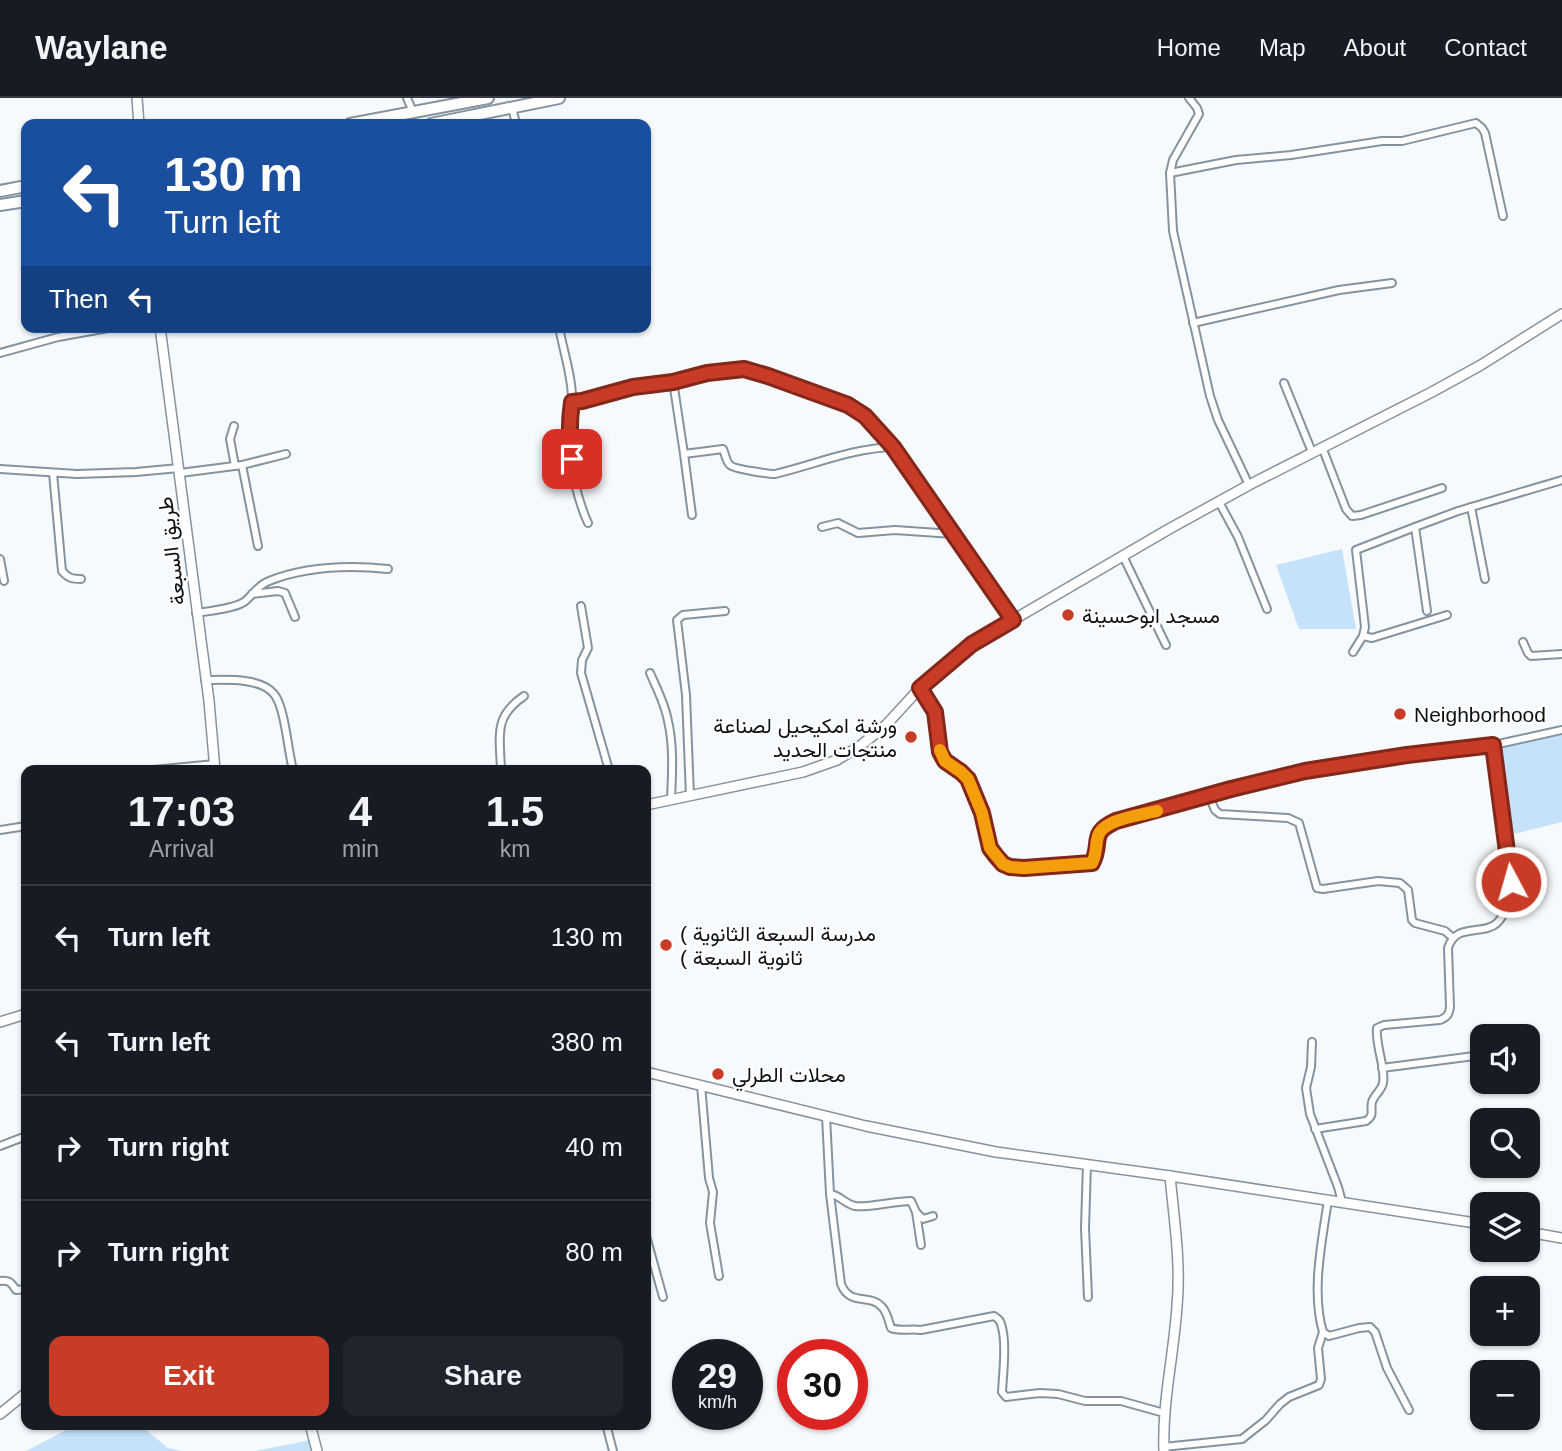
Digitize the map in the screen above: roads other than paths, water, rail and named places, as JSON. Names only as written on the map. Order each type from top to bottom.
[{"type":"highway","points":[[379,119],[414,113],[450,102],[488,98]]},
{"type":"highway","points":[[455,119],[559,98]]},
{"type":"highway","points":[[0,191],[21,187]]},
{"type":"highway","points":[[0,205],[21,202]]},
{"type":"street","points":[[137,98],[139,119]]},
{"type":"street","points":[[407,98],[414,113]]},
{"type":"street","points":[[1189,98],[1199,114],[1173,160],[1170,173],[1173,231],[1202,368],[1218,420],[1249,485]]},
{"type":"street","points":[[512,107],[515,119]]},
{"type":"street","points":[[1170,173],[1236,160],[1292,155],[1382,141],[1402,141],[1476,123],[1485,133],[1503,216]]},
{"type":"street","points":[[1193,323],[1339,290],[1392,283]]},
{"type":"street","points":[[651,804],[803,772],[837,760],[886,726],[920,688],[972,644],[1249,485],[1481,365],[1562,314]]},
{"type":"street","points":[[0,353],[80,333]]},
{"type":"street","name":"طريق السبعة","points":[[161,333],[209,701],[215,765]]},
{"type":"street","points":[[560,333],[571,387],[569,442],[580,507],[588,523]]},
{"type":"street","points":[[572,402],[633,387],[744,369],[829,397],[855,409],[874,424],[893,447],[1013,620]]},
{"type":"street","points":[[673,382],[692,515]]},
{"type":"street","points":[[1284,383],[1312,452]]},
{"type":"street","points":[[234,426],[230,439],[258,546]]},
{"type":"street","points":[[684,454],[723,449],[727,462],[732,467],[764,475],[852,453],[893,447]]},
{"type":"street","points":[[1322,447],[1346,509],[1352,516],[1442,488]]},
{"type":"street","points":[[0,470],[53,473],[179,470],[238,465],[286,454]]},
{"type":"street","points":[[53,473],[62,571],[66,577],[81,579]]},
{"type":"street","points":[[1353,652],[1365,628],[1356,550],[1471,507],[1562,480]]},
{"type":"street","points":[[1219,502],[1238,537],[1267,609]]},
{"type":"street","points":[[1471,507],[1485,579]]},
{"type":"street","points":[[822,527],[838,523],[859,533],[895,530],[953,534]]},
{"type":"street","points":[[1415,527],[1427,611]]},
{"type":"street","points":[[1124,556],[1166,645]]},
{"type":"street","points":[[0,559],[4,582]]},
{"type":"street","points":[[196,613],[236,606],[267,581],[317,568],[388,569]]},
{"type":"street","points":[[252,594],[278,591],[285,593],[295,617]]},
{"type":"street","points":[[581,606],[588,648],[582,660],[581,673],[608,765]]},
{"type":"street","points":[[690,796],[686,695],[677,620],[683,615],[725,611]]},
{"type":"street","points":[[1363,636],[1372,638],[1447,615]]},
{"type":"street","points":[[1523,642],[1531,656],[1562,654]]},
{"type":"street","points":[[650,673],[668,719],[672,763],[671,800]]},
{"type":"street","points":[[205,680],[236,679],[268,688],[276,696],[292,765]]},
{"type":"street","points":[[920,688],[935,712],[940,752],[945,761],[968,779],[982,813],[990,848],[1003,864],[1024,868],[1092,863],[1096,855],[1099,832],[1116,821],[1231,789],[1305,771],[1493,745],[1562,730]]},
{"type":"street","points":[[501,765],[502,720],[514,702],[524,696]]},
{"type":"street","points":[[1315,1129],[1370,1119],[1373,1114],[1373,1100],[1383,1083],[1376,1032],[1380,1026],[1440,1020],[1450,1014],[1448,948],[1453,938],[1461,933],[1493,926],[1505,911],[1511,869],[1493,745]]},
{"type":"street","points":[[1209,796],[1215,810],[1220,814],[1288,818],[1299,823],[1317,888],[1378,881],[1401,883],[1408,890],[1412,920],[1445,931],[1453,938]]},
{"type":"street","points":[[0,830],[21,827]]},
{"type":"street","points":[[0,1021],[21,1015]]},
{"type":"street","points":[[1312,1042],[1311,1067],[1306,1088],[1310,1114],[1342,1202]]},
{"type":"street","points":[[1382,1068],[1470,1057]]},
{"type":"street","points":[[651,1073],[826,1116],[996,1152],[1470,1222]]},
{"type":"street","points":[[701,1085],[709,1178],[713,1192],[710,1223],[719,1276]]},
{"type":"street","points":[[826,1116],[830,1194],[841,1284],[847,1295],[882,1306],[891,1328],[898,1331],[913,1328],[921,1330],[994,1316],[998,1318],[1004,1352],[1002,1392],[1006,1397],[1058,1394],[1085,1401],[1121,1401],[1164,1413]]},
{"type":"street","points":[[0,1146],[21,1138]]},
{"type":"street","points":[[1087,1164],[1085,1228],[1088,1297]]},
{"type":"street","points":[[1170,1176],[1178,1303],[1164,1413],[1163,1449],[1242,1439],[1289,1397],[1319,1385],[1321,1379],[1318,1348],[1323,1332],[1319,1285],[1328,1200]]},
{"type":"street","points":[[830,1194],[858,1206],[911,1201],[916,1213],[921,1245]]},
{"type":"street","points":[[916,1213],[923,1219],[933,1216]]},
{"type":"street","points":[[1540,1234],[1562,1238]]},
{"type":"street","points":[[651,1254],[663,1297]]},
{"type":"street","points":[[0,1281],[8,1280],[16,1290],[21,1290]]},
{"type":"street","points":[[1323,1332],[1329,1336],[1370,1327],[1375,1332],[1387,1368],[1409,1410]]},
{"type":"street","points":[[0,1414],[21,1398]]},
{"type":"street","points":[[312,1430],[317,1451]]},
{"type":"street","points":[[608,1430],[613,1451]]},
{"type":"place","name":"مسجد ابوحسينة","points":[[1068,615]]},
{"type":"place","name":"Neighborhood","points":[[1400,714]]},
{"type":"place","name":"ورشة امكيحيل لصناعة منتجات الحديد","points":[[911,737]]},
{"type":"place","name":"( مدرسة السبعة الثانوية ( ثانوية السبعة","points":[[666,945]]},
{"type":"place","name":"محلات الطرلي","points":[[718,1074]]}]
